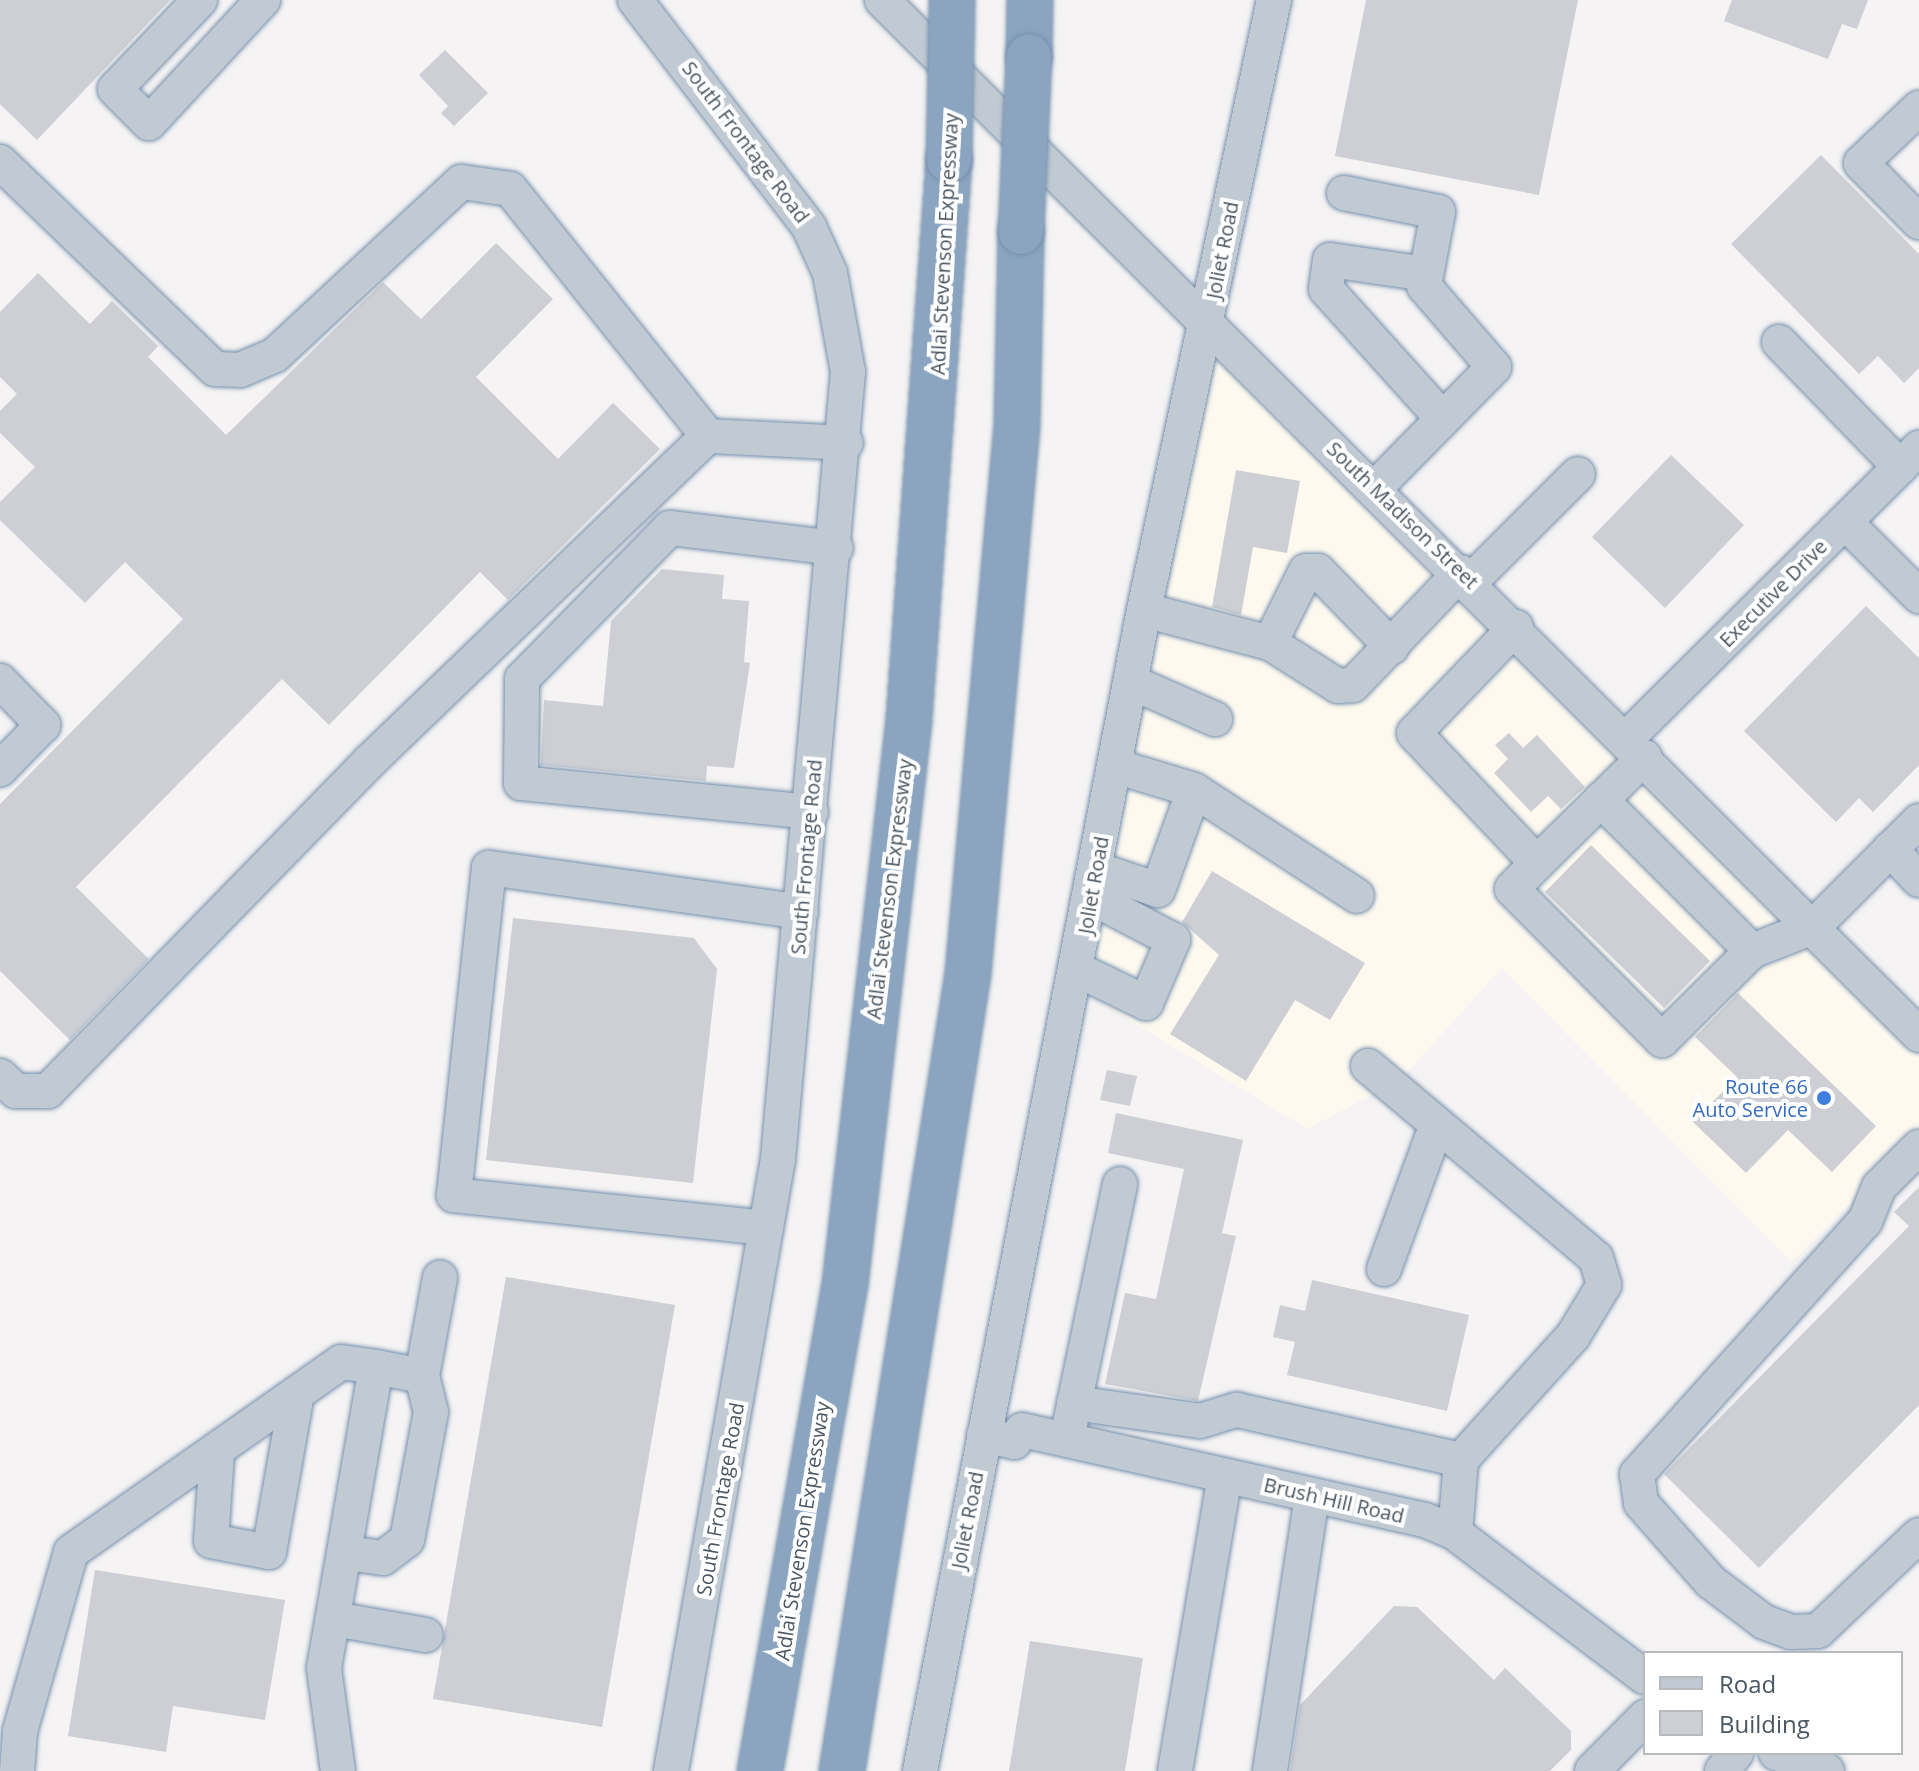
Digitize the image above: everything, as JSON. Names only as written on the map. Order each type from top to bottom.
[{"type":"highway","name":"Adlai Stevenson Expressway","points":[[760,1771],[845,1285],[909,720],[949,160],[952,0]]},
{"type":"highway","points":[[842,1771],[968,974],[1017,425],[1030,0]]},
{"type":"street","points":[[200,0],[115,89],[149,123],[263,0]]},
{"type":"street","name":"South Frontage Road","points":[[635,0],[809,227],[843,321],[846,443],[801,912],[766,1228],[671,1771]]},
{"type":"street","name":"South Madison Street","points":[[882,0],[1208,325],[1466,576],[1919,1035]]},
{"type":"street","name":"Joliet Road","points":[[920,1771],[1144,610],[1208,325],[1274,0]]},
{"type":"street","points":[[1919,108],[1861,163],[1919,222]]},
{"type":"street","points":[[0,162],[215,369],[240,370],[275,355],[461,182],[510,189],[708,436]]},
{"type":"street","points":[[1344,193],[1438,212],[1424,286],[1494,367],[1375,488]]},
{"type":"street","points":[[1426,274],[1330,260],[1326,289],[1443,419]]},
{"type":"street","points":[[1779,342],[1910,457]]},
{"type":"street","points":[[0,1076],[16,1091],[48,1091],[370,761],[708,436],[846,443]]},
{"type":"street","name":"Executive Drive","points":[[1752,951],[1662,1040],[1512,889],[1601,800],[1636,748],[1845,522],[1910,457]]},
{"type":"street","points":[[1144,610],[1270,643],[1338,686],[1353,685],[1578,474]]},
{"type":"street","points":[[1845,522],[1919,596]]},
{"type":"street","points":[[811,812],[521,783],[522,679],[670,528],[836,548]]},
{"type":"street","points":[[1270,643],[1306,571],[1318,571],[1392,647]]},
{"type":"street","points":[[1516,627],[1414,733],[1537,863]]},
{"type":"street","points":[[0,681],[43,725],[0,769]]},
{"type":"street","points":[[1131,682],[1215,719]]},
{"type":"street","points":[[1115,766],[1194,790],[1357,896]]},
{"type":"street","points":[[1093,883],[1158,890],[1194,790]]},
{"type":"street","points":[[1601,800],[1752,951],[1813,927],[1919,821]]},
{"type":"street","points":[[1890,849],[1919,880]]},
{"type":"street","points":[[766,1228],[454,1195],[489,868],[801,912]]},
{"type":"street","points":[[1076,969],[1146,1003],[1173,940],[1093,883]]},
{"type":"street","points":[[1368,1066],[1596,1258],[1604,1285],[1573,1336],[1461,1460],[1455,1533]]},
{"type":"street","points":[[1384,1269],[1437,1124]]},
{"type":"street","points":[[1919,1147],[1879,1187],[1865,1221],[1637,1474],[1641,1503],[1711,1582],[1764,1622],[1791,1632],[1818,1631],[1919,1535]]},
{"type":"street","points":[[1067,1440],[1120,1184]]},
{"type":"street","points":[[347,1553],[383,1558],[407,1540],[431,1412],[422,1376],[440,1278]]},
{"type":"street","points":[[17,1771],[20,1731],[71,1552],[217,1453],[341,1362],[422,1376]]},
{"type":"street","points":[[338,1771],[324,1668],[347,1553],[376,1367]]},
{"type":"street","points":[[217,1453],[211,1541],[269,1552],[297,1394]]},
{"type":"street","points":[[1074,1403],[1200,1421],[1237,1410],[1461,1460]]},
{"type":"street","name":"Brush Hill Road","points":[[984,1435],[1014,1442],[1022,1430],[1312,1495],[1455,1533],[1643,1675]]},
{"type":"street","points":[[1175,1771],[1225,1476]]},
{"type":"street","points":[[1270,1771],[1312,1495]]},
{"type":"street","points":[[334,1619],[426,1635]]},
{"type":"street","points":[[1592,1771],[1643,1719]]},
{"type":"street","points":[[1722,1771],[1734,1755]]},
{"type":"street","points":[[1782,1755],[1827,1771]]},
{"type":"shaded area","points":[[1216,345],[1919,1057],[1919,1135],[1791,1262],[1502,968],[1400,1080],[1307,1129],[1087,994]]},
{"type":"building","points":[[0,0],[170,0],[37,140],[0,104]]},
{"type":"building","points":[[1366,0],[1578,0],[1539,195],[1335,156]]},
{"type":"building","points":[[1732,0],[1868,0],[1857,29],[1842,24],[1828,59],[1724,21]]},
{"type":"building","points":[[445,50],[488,93],[454,126],[441,113],[448,106],[419,75]]},
{"type":"building","points":[[1821,155],[1919,254],[1919,368],[1904,383],[1878,356],[1859,374],[1731,244]]},
{"type":"building","points":[[496,243],[553,299],[476,377],[558,459],[613,403],[660,449],[508,600],[480,572],[329,725],[282,679],[76,887],[149,959],[70,1040],[0,971],[0,804],[183,619],[125,562],[85,603],[0,520],[0,502],[35,467],[0,433],[0,411],[17,394],[0,377],[0,312],[38,273],[90,324],[112,301],[158,346],[148,357],[226,435],[383,282],[421,319]]},
{"type":"building","points":[[1671,455],[1744,525],[1665,608],[1592,537]]},
{"type":"building","points":[[1236,470],[1300,481],[1287,553],[1253,547],[1241,615],[1212,607]]},
{"type":"building","points":[[662,569],[724,575],[722,599],[749,601],[744,662],[750,663],[734,768],[707,766],[706,781],[541,765],[544,700],[603,706],[611,621]]},
{"type":"building","points":[[1866,606],[1919,658],[1919,765],[1873,812],[1859,798],[1836,822],[1744,731]]},
{"type":"building","points":[[1509,733],[1523,748],[1537,735],[1585,787],[1561,809],[1548,796],[1531,812],[1494,773],[1508,759],[1495,745]]},
{"type":"building","points":[[1591,845],[1710,961],[1664,1008],[1545,892]]},
{"type":"building","points":[[1212,871],[1365,963],[1330,1020],[1295,1000],[1246,1081],[1170,1034],[1219,955],[1182,922]]},
{"type":"building","points":[[513,918],[694,938],[717,969],[693,1183],[486,1160]]},
{"type":"building","points":[[1738,993],[1876,1126],[1832,1172],[1788,1130],[1746,1173],[1693,1122],[1737,1077],[1695,1037]]},
{"type":"building","points":[[1107,1070],[1137,1076],[1130,1106],[1100,1100]]},
{"type":"building","points":[[1116,1113],[1243,1140],[1222,1233],[1236,1236],[1198,1401],[1105,1384],[1125,1293],[1156,1299],[1184,1169],[1108,1153]]},
{"type":"building","points":[[1919,1187],[1919,1405],[1759,1568],[1664,1474],[1909,1226],[1894,1212]]},
{"type":"building","points":[[506,1277],[675,1305],[602,1727],[433,1699]]},
{"type":"building","points":[[1312,1280],[1469,1315],[1447,1411],[1287,1375],[1295,1342],[1273,1337],[1280,1305],[1305,1311]]},
{"type":"building","points":[[95,1570],[285,1600],[265,1720],[173,1706],[166,1752],[68,1736]]},
{"type":"building","points":[[1394,1606],[1417,1607],[1494,1680],[1505,1668],[1571,1731],[1571,1750],[1550,1771],[1290,1771],[1300,1705]]},
{"type":"building","points":[[1030,1641],[1143,1658],[1125,1771],[1009,1771]]},
{"type":"place","name":"Route 66 Auto Service","points":[[1824,1098]]}]
